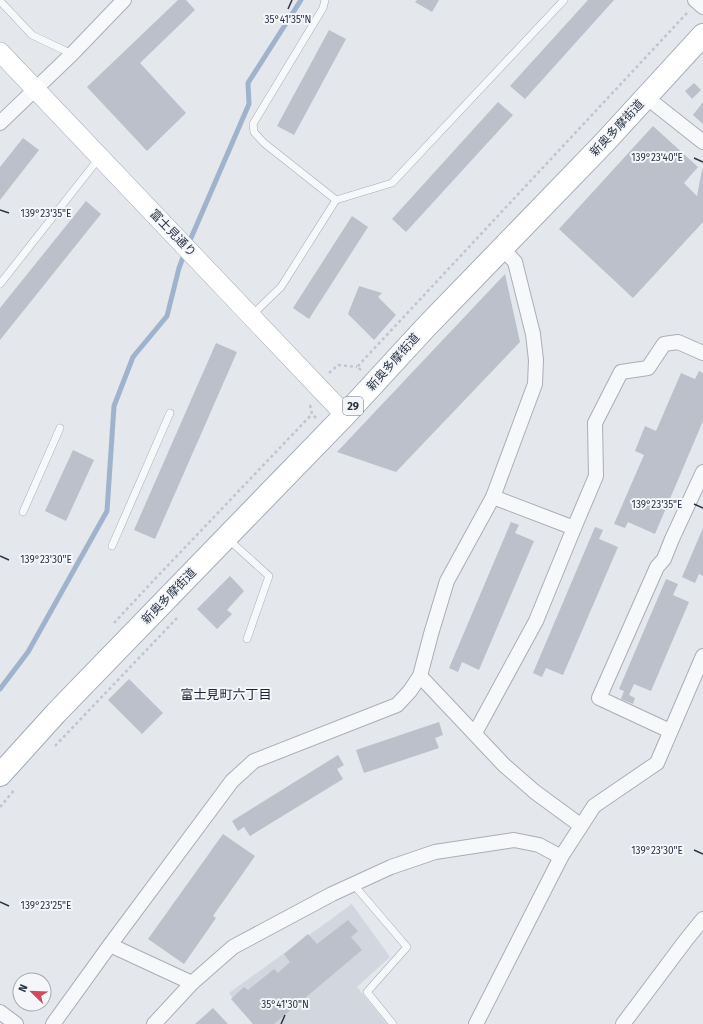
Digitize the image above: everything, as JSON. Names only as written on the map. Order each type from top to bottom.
[{"type":"main road","name":"新奥多摩街道","points":[[0,775],[56,713],[345,415],[425,328],[604,142],[703,35]]},
{"type":"street","points":[[0,123],[72,54],[124,0]]},
{"type":"street","name":"富士見通り","points":[[0,52],[345,415]]},
{"type":"street","points":[[646,97],[703,142]]},
{"type":"street","points":[[53,1024],[232,781],[254,761],[397,705],[410,691],[420,676],[430,634],[447,581],[493,497],[535,384],[536,360],[533,334],[515,262],[502,248]]},
{"type":"street","points":[[475,733],[536,621],[596,476],[595,423],[621,372],[648,368],[664,344],[678,342],[703,353]]},
{"type":"street","points":[[670,731],[599,698],[657,567],[664,559],[703,472]]},
{"type":"street","points":[[493,497],[574,528]]},
{"type":"street","points":[[476,1024],[561,857],[580,826],[594,806],[657,763],[703,656]]},
{"type":"street","points":[[420,676],[509,770],[580,826]]},
{"type":"street","points":[[154,1024],[192,983],[233,947],[332,894],[391,867],[435,852],[514,840],[539,845],[561,857]]},
{"type":"street","points":[[623,1024],[703,919]]},
{"type":"street","points":[[110,946],[192,983]]},
{"type":"street","points":[[0,1012],[16,1024]]},
{"type":"lane","points":[[325,0],[322,8],[253,124],[254,132],[264,143],[336,200]]},
{"type":"lane","points":[[251,316],[282,287],[336,200],[392,183],[564,0]]},
{"type":"lane","points":[[3,2],[32,35],[72,54]]},
{"type":"lane","points":[[0,284],[101,157]]},
{"type":"lane","points":[[112,546],[170,413]]},
{"type":"lane","points":[[23,512],[60,428]]},
{"type":"lane","points":[[226,538],[269,576],[247,639]]},
{"type":"lane","points":[[354,884],[407,947],[367,992],[393,1024]]},
{"type":"path","points":[[375,382],[357,367],[699,3]]},
{"type":"path","points":[[111,626],[312,414]]},
{"type":"shaded area","points":[[352,904],[390,957],[357,987],[387,1024],[253,1024],[229,993]]},
{"type":"building","points":[[178,0],[186,0],[195,10],[140,63],[186,113],[147,151],[87,87]]},
{"type":"building","points":[[417,0],[439,0],[432,12],[415,2]]},
{"type":"building","points":[[588,0],[614,0],[525,99],[510,86]]},
{"type":"building","points":[[329,30],[346,39],[294,135],[277,126]]},
{"type":"building","points":[[694,83],[701,90],[692,99],[685,91]]},
{"type":"building","points":[[498,102],[513,115],[406,232],[392,219]]},
{"type":"building","points":[[703,102],[703,124],[693,115]]},
{"type":"building","points":[[653,126],[698,167],[684,183],[697,196],[703,168],[703,222],[633,298],[559,229]]},
{"type":"building","points":[[23,138],[39,150],[0,200],[0,167]]},
{"type":"building","points":[[86,201],[101,214],[0,340],[0,308]]},
{"type":"building","points":[[352,216],[368,227],[309,319],[293,308]]},
{"type":"building","points":[[505,274],[520,342],[396,472],[337,452]]},
{"type":"building","points":[[359,286],[382,293],[378,297],[396,315],[374,340],[348,314]]},
{"type":"building","points":[[216,343],[237,352],[155,539],[134,530]]},
{"type":"building","points":[[699,371],[703,373],[703,421],[655,534],[628,522],[625,528],[614,524],[644,455],[635,451],[645,426],[656,431],[681,373],[695,379]]},
{"type":"building","points":[[73,450],[94,460],[66,521],[45,511]]},
{"type":"building","points":[[511,522],[519,525],[515,533],[534,541],[479,670],[462,662],[458,672],[449,668]]},
{"type":"building","points":[[595,527],[603,530],[599,539],[618,547],[563,675],[546,668],[542,677],[533,673]]},
{"type":"building","points":[[703,528],[703,576],[699,574],[695,583],[682,577]]},
{"type":"building","points":[[230,576],[244,591],[227,610],[232,614],[217,629],[197,609]]},
{"type":"building","points":[[666,579],[678,584],[673,595],[689,602],[651,691],[634,684],[629,695],[635,698],[633,704],[621,699],[624,691],[619,689]]},
{"type":"building","points":[[129,679],[163,713],[142,734],[108,700]]},
{"type":"building","points":[[439,722],[443,735],[435,738],[439,748],[364,773],[356,750]]},
{"type":"building","points":[[338,755],[344,765],[337,769],[343,779],[250,836],[244,827],[238,831],[232,821]]},
{"type":"building","points":[[223,834],[255,856],[213,916],[216,918],[184,964],[148,939]]},
{"type":"building","points":[[348,920],[358,931],[351,937],[362,950],[274,1024],[253,1024],[231,999],[244,987],[248,990],[274,969],[278,973],[290,962],[284,954],[308,934],[317,944]]},
{"type":"building","points":[[213,1008],[228,1024],[195,1024]]},
{"type":"waterway","points":[[188,245],[249,104],[248,83],[301,0]]},
{"type":"waterway","points":[[0,689],[28,652],[107,511],[114,406],[133,357],[167,316],[179,268],[185,252]]},
{"type":"district","name":"富士見町六丁目","points":[[226,694]]}]
